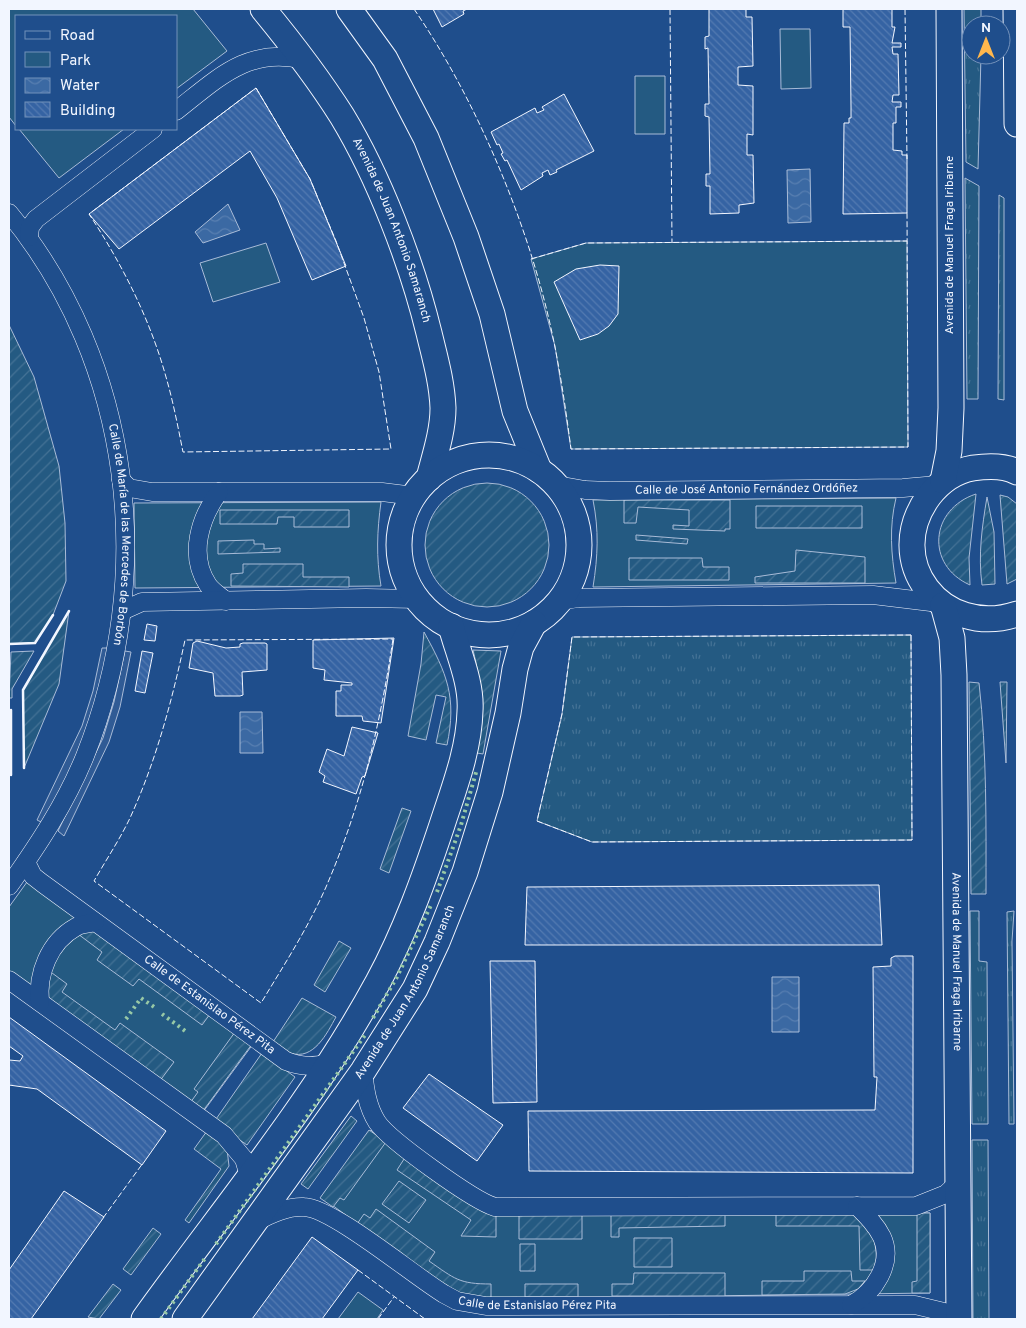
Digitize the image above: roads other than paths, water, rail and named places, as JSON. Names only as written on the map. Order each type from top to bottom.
[{"type":"street","name":"Avenida de Juan Antonio Samaranch","points":[[263,9],[304,60],[342,117],[384,200],[420,297],[441,384],[443,410],[438,444],[421,487],[404,512],[398,548],[404,574],[417,599]]},
{"type":"street","points":[[122,611],[129,606],[142,602],[417,599],[450,626],[469,633],[493,636],[534,623],[560,601],[577,569],[578,530],[571,506],[548,477],[515,411],[492,314],[469,245],[430,146],[385,59],[349,9]]},
{"type":"street","name":"Avenida de Manuel Fraga Iribarne","points":[[940,483],[949,451],[951,408],[949,9]]},
{"type":"street","points":[[1016,9],[1017,124]]},
{"type":"street","points":[[178,109],[222,75],[249,60],[282,55],[304,60]]},
{"type":"street","points":[[29,237],[30,227],[36,219],[152,130]]},
{"type":"street","name":"Calle de María de las Mercedes de Borbón","points":[[9,213],[29,237],[57,284],[91,353],[110,409],[121,480],[125,556],[122,611],[110,678],[85,757],[58,812],[9,886]]},
{"type":"street","points":[[121,480],[129,488],[138,491],[382,492],[421,487],[449,465],[471,457],[494,455],[518,459],[548,477]]},
{"type":"street","points":[[941,604],[921,578],[915,566],[911,543],[920,508],[940,483],[964,470],[987,466],[1017,472]]},
{"type":"street","name":"Calle de José Antonio Fernández Ordóñez","points":[[548,477],[585,490],[903,488],[940,483]]},
{"type":"street","points":[[218,492],[207,508],[201,524],[199,556],[208,585],[226,601]]},
{"type":"street","points":[[560,601],[578,598],[873,595],[941,604],[954,611],[979,619],[1000,619],[1017,614]]},
{"type":"street","name":"Avenida de Manuel Fraga Iribarne","points":[[941,604],[952,638],[954,675],[958,1319]]},
{"type":"street","name":"Avenida de Juan Antonio Samaranch","points":[[185,1319],[363,1071],[414,989],[437,942],[465,872],[490,792],[508,713],[515,669],[522,647],[534,623]]},
{"type":"street","points":[[144,1319],[329,1063],[378,981],[420,893],[464,758],[471,709],[466,677],[450,626]]},
{"type":"street","name":"Calle de Estanislao Pérez Pita","points":[[26,862],[33,876],[286,1061],[312,1068],[329,1063]]},
{"type":"street","points":[[40,1002],[38,985],[48,955],[61,939],[76,927],[95,922]]},
{"type":"street","points":[[9,980],[224,1135],[244,1159],[249,1176]]},
{"type":"street","points":[[363,1071],[367,1100],[372,1114],[385,1132],[460,1188],[495,1207],[916,1206],[946,1194],[957,1184]]},
{"type":"street","points":[[851,1305],[861,1300],[874,1288],[884,1264],[885,1249],[883,1238],[873,1222],[858,1206]]},
{"type":"street","name":"Calle de Estanislao Pérez Pita","points":[[254,1222],[288,1209],[303,1207],[317,1209],[344,1225],[434,1289],[457,1301],[486,1306],[554,1313],[851,1305],[922,1306],[944,1312],[953,1319]]},
{"type":"water","points":[[810,169],[811,222],[788,223],[787,170]]},
{"type":"water","points":[[228,204],[240,230],[203,243],[195,232]]},
{"type":"water","points":[[240,712],[262,712],[263,753],[240,753]]},
{"type":"water","points":[[772,977],[799,977],[799,1032],[772,1032]]}]
